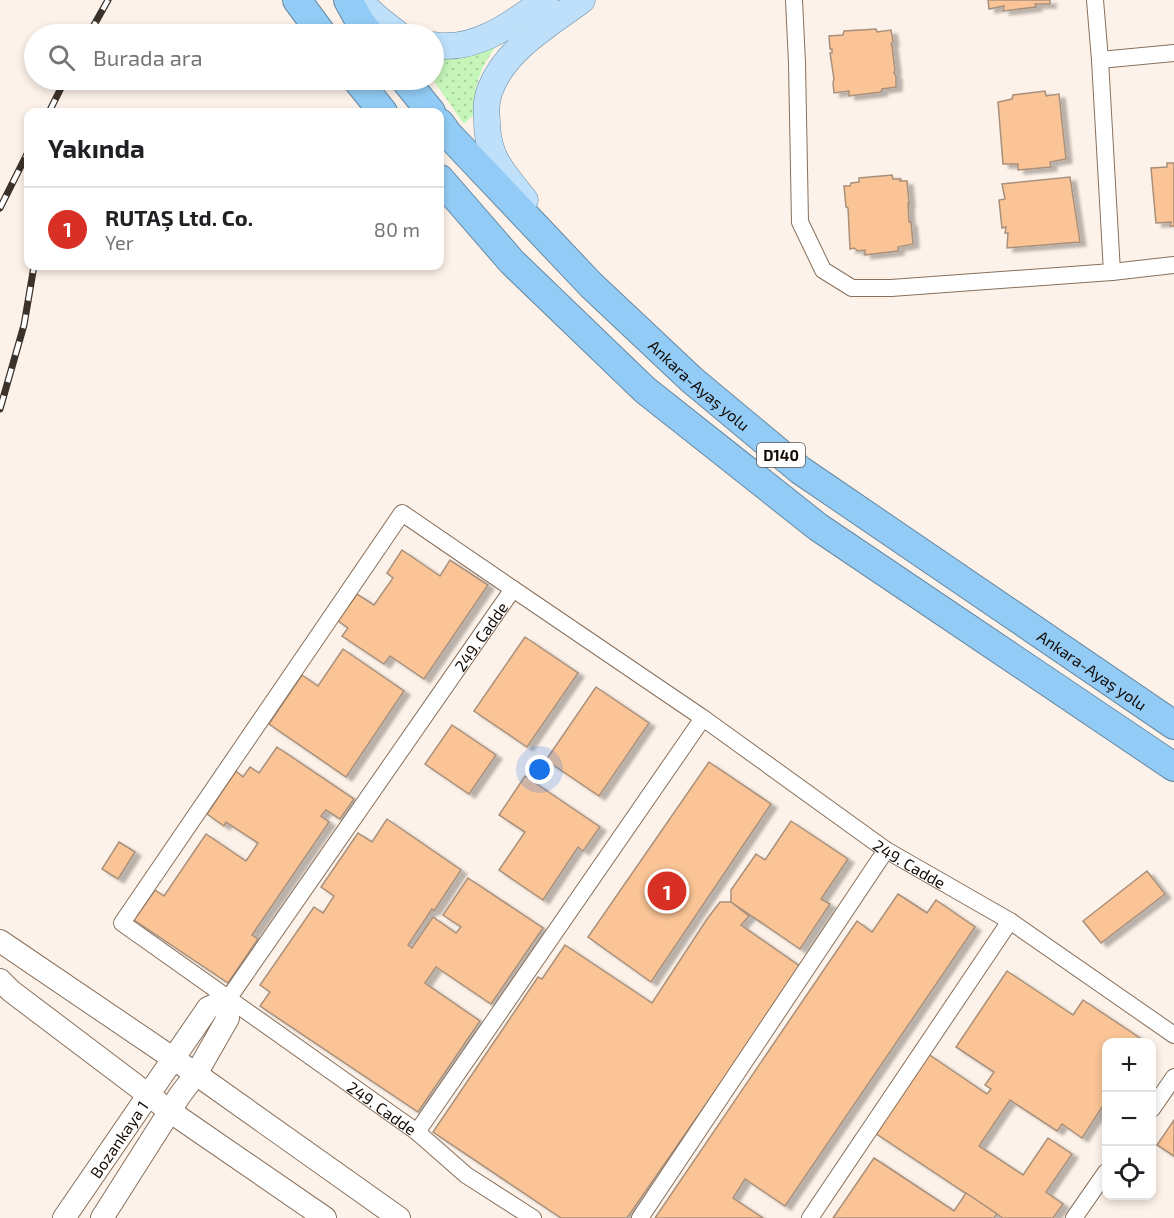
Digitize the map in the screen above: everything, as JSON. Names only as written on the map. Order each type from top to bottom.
[{"type":"highway","points":[[297,0],[315,24]]},
{"type":"highway","points":[[348,0],[362,24]]},
{"type":"highway","points":[[365,90],[380,108]]},
{"type":"highway","points":[[413,90],[428,108]]},
{"type":"highway","name":"Ankara-Ayaş yolu","points":[[444,128],[591,285],[692,380],[800,470],[1174,725]]},
{"type":"highway","name":"D140","points":[[444,184],[512,262],[645,390],[818,527],[1174,767]]},
{"type":"main road","points":[[358,0],[385,24]]},
{"type":"main road","points":[[545,0],[519,33],[511,56],[490,90],[486,111],[487,130],[493,154],[508,178],[591,285]]},
{"type":"main road","points":[[444,46],[462,45],[484,37],[519,33],[582,0]]},
{"type":"street","points":[[794,0],[800,222],[823,270],[852,288],[891,288],[1112,272],[1174,265]]},
{"type":"street","points":[[1095,0],[1112,272]]},
{"type":"street","points":[[1100,60],[1174,53]]},
{"type":"street","points":[[102,1218],[180,1095],[196,1074],[228,1018],[228,999],[122,923],[402,513],[513,589]]},
{"type":"street","name":"249. Cadde","points":[[533,1218],[466,1175],[417,1132],[228,999],[513,589],[703,718],[886,850],[1010,921],[1174,1035]]},
{"type":"street","points":[[417,1132],[703,718]]},
{"type":"street","points":[[640,1218],[886,850]]},
{"type":"street","points":[[810,1218],[1010,921]]},
{"type":"street","points":[[0,940],[196,1074],[399,1218]]},
{"type":"street","points":[[0,980],[11,991],[149,1096],[325,1218]]},
{"type":"street","name":"Bozankaya 1","points":[[64,1218],[208,1008],[228,999]]},
{"type":"street","points":[[1156,1103],[1174,1077]]},
{"type":"street","points":[[1074,1218],[1102,1179]]},
{"type":"green space","points":[[498,44],[479,77],[473,115],[464,124],[440,90],[444,90],[444,55]]},
{"type":"building","points":[[988,0],[1050,0],[1050,4],[1035,4],[1036,7],[1003,11],[1004,6],[989,9]]},
{"type":"building","points":[[876,29],[877,32],[891,30],[896,87],[882,89],[881,92],[849,96],[849,91],[834,93],[830,53],[832,49],[830,49],[829,36],[843,35],[844,31]]},
{"type":"building","points":[[1045,91],[1046,96],[1059,94],[1066,159],[1050,162],[1051,167],[1018,170],[1018,164],[1003,164],[998,102],[1012,99],[1013,95]]},
{"type":"building","points":[[1167,163],[1174,163],[1174,226],[1170,226],[1171,222],[1156,223],[1151,168],[1167,167]]},
{"type":"building","points":[[892,175],[893,179],[907,181],[909,222],[911,222],[913,244],[898,247],[898,251],[865,255],[865,250],[850,249],[848,208],[844,186],[859,182],[859,178]]},
{"type":"building","points":[[1070,177],[1080,242],[1007,248],[1008,233],[1005,233],[1006,227],[1002,228],[999,200],[1005,199],[1002,184]]},
{"type":"building","points":[[402,550],[440,576],[450,560],[488,585],[424,679],[390,656],[384,664],[342,636],[348,628],[338,621],[357,594],[374,605],[393,578],[387,573]]},
{"type":"building","points":[[525,637],[578,673],[527,747],[474,711]]},
{"type":"building","points":[[343,649],[404,691],[346,777],[269,724],[302,675],[318,686]]},
{"type":"building","points":[[596,687],[649,723],[599,796],[546,760]]},
{"type":"building","points":[[452,725],[496,755],[469,794],[425,764]]},
{"type":"building","points":[[277,747],[354,799],[340,819],[326,810],[321,816],[329,822],[252,935],[258,939],[228,983],[134,920],[155,890],[164,896],[206,834],[246,861],[258,843],[226,822],[224,826],[207,814],[236,771],[243,777],[250,767],[259,773]]},
{"type":"building","points":[[709,762],[771,804],[651,982],[588,937]]},
{"type":"building","points":[[525,776],[600,827],[583,851],[578,847],[543,900],[499,870],[525,832],[499,815]]},
{"type":"building","points":[[387,819],[461,870],[408,945],[412,948],[433,917],[456,933],[461,927],[443,915],[468,878],[543,928],[491,1004],[436,967],[425,983],[480,1021],[418,1112],[260,1006],[270,992],[260,985],[314,907],[323,913],[334,896],[321,887],[358,833],[372,842]]},
{"type":"building","points":[[791,821],[848,859],[821,899],[830,904],[800,949],[731,902],[731,890],[756,854],[765,860]]},
{"type":"building","points":[[119,842],[135,852],[118,879],[102,869]]},
{"type":"building","points":[[1147,871],[1165,894],[1101,943],[1083,921]]},
{"type":"building","points":[[898,894],[927,913],[936,900],[975,927],[785,1206],[745,1179],[733,1198],[763,1218],[655,1218],[857,921],[872,932]]},
{"type":"building","points":[[720,902],[731,902],[749,916],[741,925],[801,967],[627,1218],[561,1218],[433,1132],[538,977],[542,979],[565,945],[652,1003]]},
{"type":"building","points":[[1007,971],[1073,1015],[1083,1000],[1140,1038],[1102,1038],[1102,1107],[1082,1138],[1062,1124],[1057,1131],[1010,1100],[979,1146],[1023,1175],[1048,1138],[1072,1154],[1046,1192],[1063,1204],[1053,1218],[1003,1218],[875,1133],[928,1054],[987,1094],[991,1089],[985,1085],[994,1072],[956,1047]]},
{"type":"building","points":[[1174,1120],[1174,1156],[1157,1145]]},
{"type":"building","points":[[874,1158],[954,1211],[966,1193],[997,1214],[994,1218],[833,1218]]},
{"type":"railway","points":[[95,24],[108,0]]},
{"type":"railway","points":[[51,108],[60,90]]},
{"type":"railway","points":[[0,208],[24,160]]},
{"type":"railway","points":[[0,409],[24,325],[33,270]]},
{"type":"place","name":"RUTAŞ Ltd. Co.","points":[[667,891]]}]
